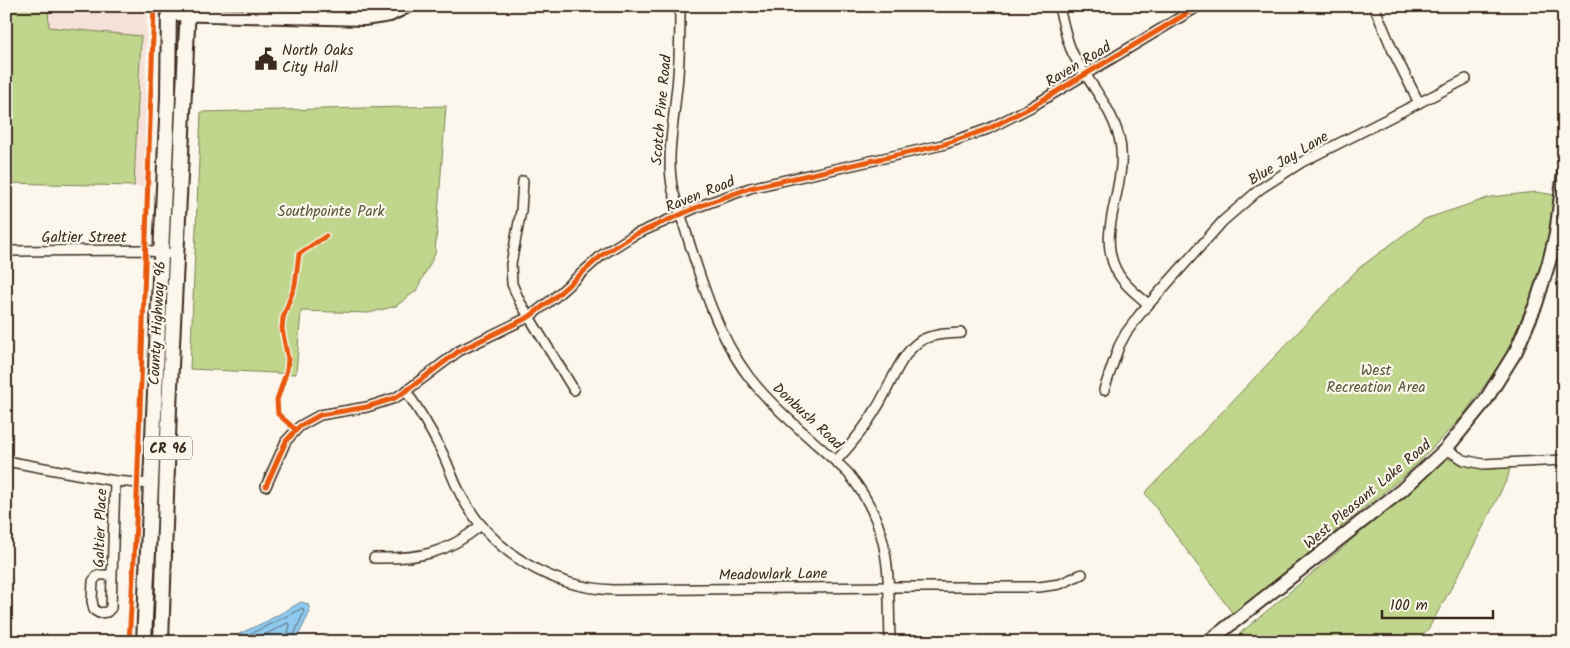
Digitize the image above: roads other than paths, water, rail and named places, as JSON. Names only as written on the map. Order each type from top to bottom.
[{"type":"main road","name":"County Highway 96","points":[[144,642],[168,97],[169,10]]},
{"type":"main road","name":"County Highway 96","points":[[161,642],[169,408],[188,10]]},
{"type":"street","points":[[169,10],[364,19],[390,15],[408,6]]},
{"type":"street","name":"Scotch Pine Road","points":[[680,6],[679,68],[669,165],[673,191],[682,214]]},
{"type":"street","points":[[1058,6],[1067,40],[1073,53],[1110,112],[1119,140],[1121,172],[1108,233],[1110,254],[1118,274],[1124,282],[1148,304]]},
{"type":"street","name":"Raven Road","points":[[266,486],[286,441],[300,426],[320,415],[382,403],[406,391],[459,351],[529,317],[549,302],[602,255],[634,235],[728,195],[772,182],[965,138],[1010,119],[1199,6]]},
{"type":"street","points":[[1374,6],[1393,52],[1419,103]]},
{"type":"street","name":"Blue Jay Lane","points":[[1104,390],[1122,339],[1134,320],[1223,220],[1260,189],[1302,162],[1466,79]]},
{"type":"street","name":"West Pleasant Lake Road","points":[[1208,642],[1402,490],[1446,450],[1490,394],[1509,364],[1525,332],[1550,262],[1556,234],[1564,172]]},
{"type":"street","points":[[522,181],[520,218],[511,264],[511,274],[516,294],[574,390]]},
{"type":"street","name":"Donbush Road","points":[[682,214],[718,325],[738,361],[764,394],[836,461],[858,486],[875,514],[885,546],[889,587],[890,642]]},
{"type":"street","name":"Galtier Street","points":[[6,251],[146,250],[177,254]]},
{"type":"street","points":[[836,461],[860,433],[877,409],[901,363],[913,346],[929,337],[961,332]]},
{"type":"street","name":"Meadowlark Lane","points":[[406,391],[432,432],[462,498],[481,525],[502,547],[533,568],[565,582],[612,590],[1039,587],[1060,584],[1082,574]]},
{"type":"street","points":[[1446,450],[1464,460],[1483,464],[1564,460]]},
{"type":"street","name":"Galtier Place","points":[[6,461],[115,481],[151,484]]},
{"type":"street","name":"Galtier Place","points":[[112,575],[115,481]]},
{"type":"street","points":[[374,558],[410,558],[437,552],[463,539],[481,525]]},
{"type":"water","points":[[301,602],[308,604],[310,612],[295,642],[238,642],[239,634]]},
{"type":"place","name":"North Oaks City Hall","points":[[266,59]]},
{"type":"park label","name":"Southpointe Park","points":[[331,211]]},
{"type":"park label","name":"West Recreation Area","points":[[1376,378]]}]
